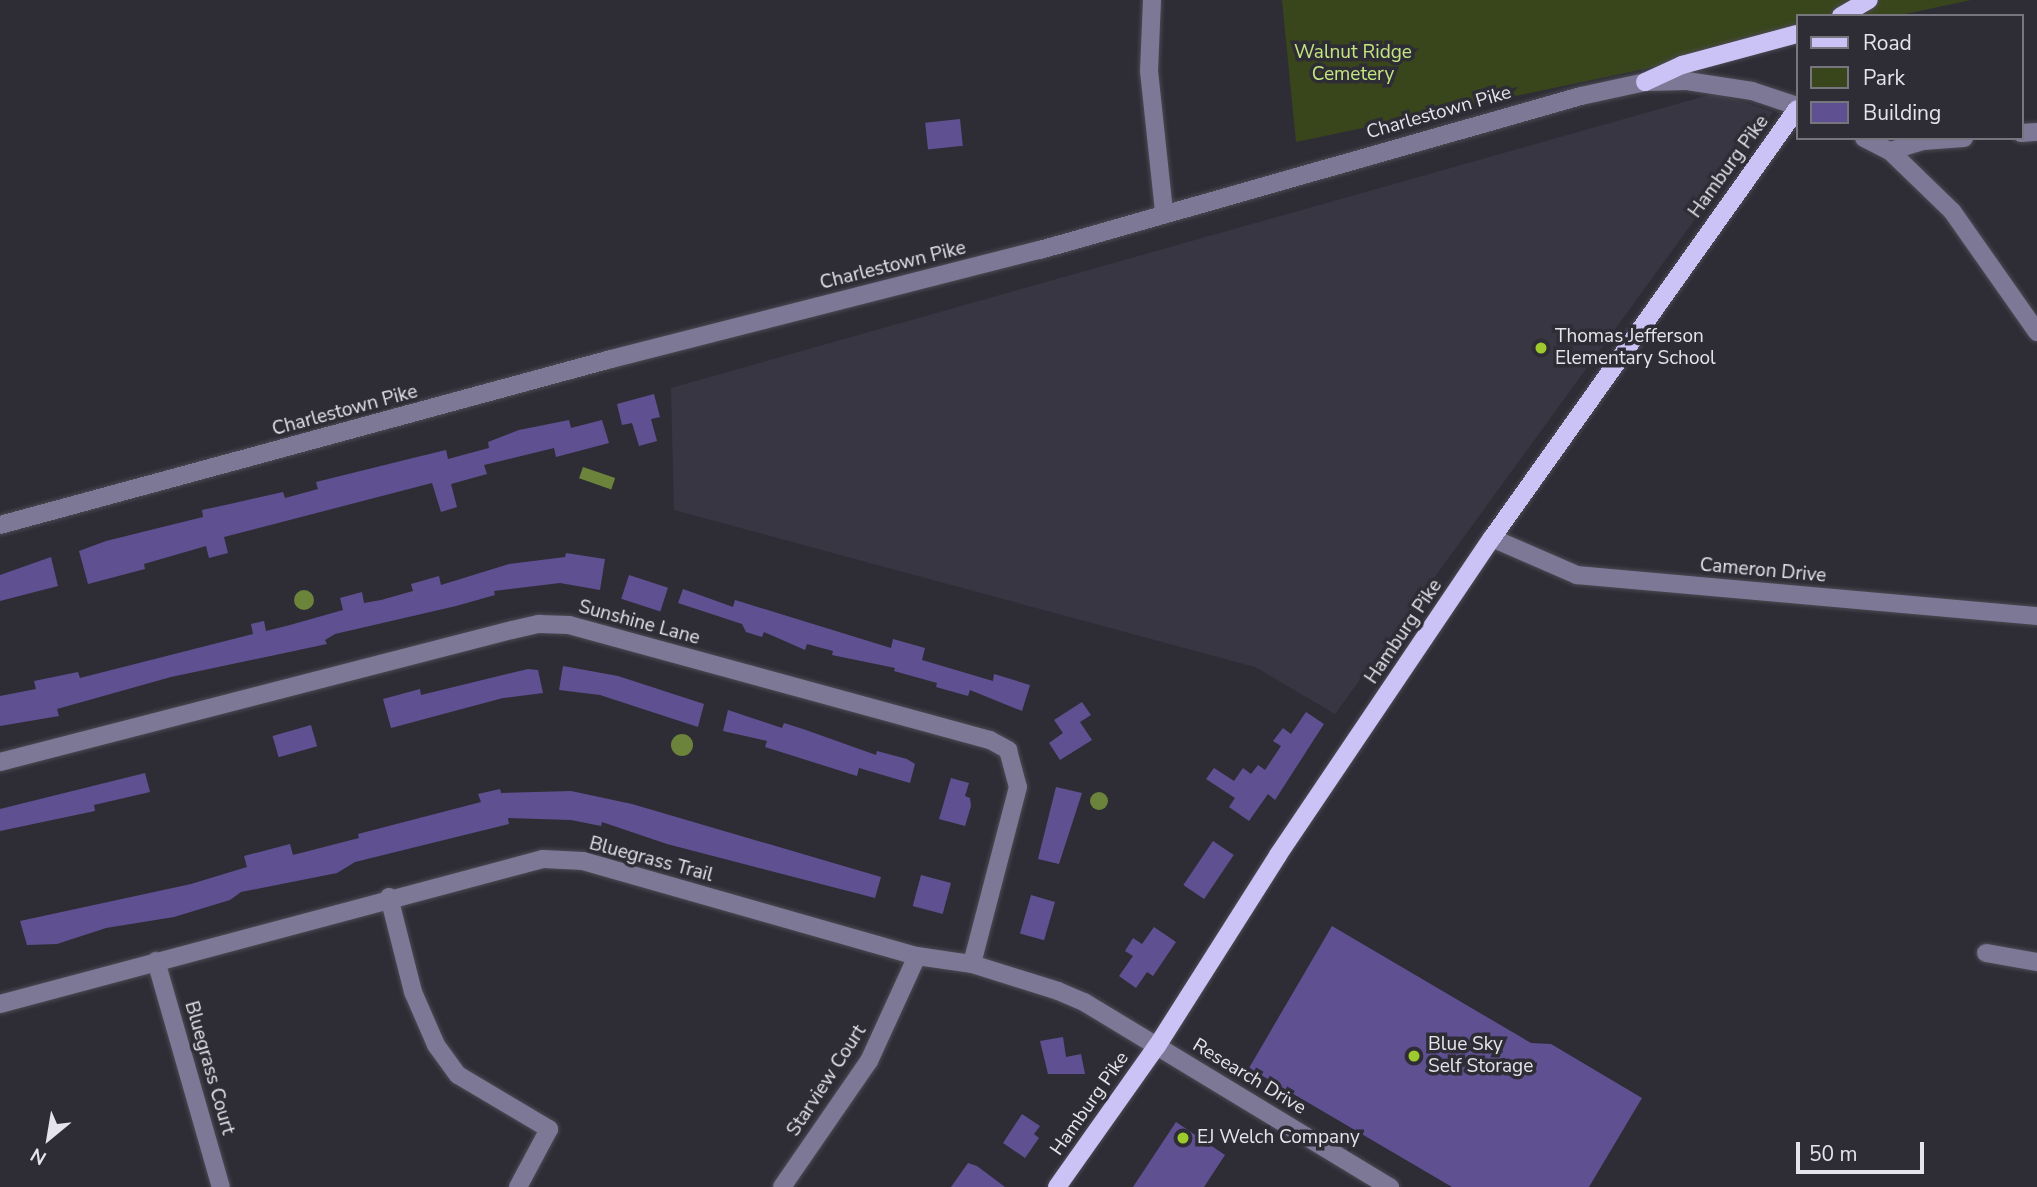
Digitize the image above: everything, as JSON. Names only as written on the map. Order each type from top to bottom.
[{"type":"main road","points":[[1845,14],[1870,0]]},
{"type":"main road","points":[[1645,82],[1682,65],[1796,34]]},
{"type":"main road","name":"Hamburg Pike","points":[[1057,1187],[1157,1046],[1278,855],[1492,538],[1796,108]]},
{"type":"street","points":[[1152,0],[1149,71],[1164,212]]},
{"type":"street","name":"Charlestown Pike","points":[[0,525],[611,359],[1040,250],[1496,117],[1645,82],[1687,81],[1752,91],[1796,107]]},
{"type":"street","points":[[1868,140],[1890,151],[1952,211],[2037,332]]},
{"type":"street","points":[[1890,151],[1923,141],[1937,140]]},
{"type":"street","name":"Cameron Drive","points":[[1492,538],[1577,575],[2037,616]]},
{"type":"street","name":"Sunshine Lane","points":[[0,762],[512,630],[539,624],[569,625],[990,740],[1008,750],[1018,787],[971,964]]},
{"type":"street","name":"Bluegrass Trail","points":[[0,1004],[389,897],[543,859],[583,861],[917,956],[971,964],[1084,1002],[1157,1046]]},
{"type":"street","points":[[389,897],[413,992],[436,1045],[458,1075],[549,1129],[518,1187]]},
{"type":"street","points":[[1986,953],[2037,962]]},
{"type":"street","name":"Starview Court","points":[[782,1187],[869,1061],[917,956]]},
{"type":"street","name":"Bluegrass Court","points":[[156,961],[221,1187]]},
{"type":"street","name":"Research Drive","points":[[1157,1046],[1390,1187]]},
{"type":"shaded area","points":[[1716,93],[1773,112],[1335,714],[1255,667],[674,510],[671,388]]},
{"type":"shaded area","points":[[583,467],[615,478],[611,489],[579,478]]},
{"type":"shaded area","points":[[304,590],[311,593],[314,600],[311,607],[304,610],[297,607],[294,600],[297,593]]},
{"type":"shaded area","points":[[682,734],[690,737],[693,745],[690,753],[682,756],[674,753],[671,745],[674,737]]},
{"type":"shaded area","points":[[1095,792],[1103,792],[1108,801],[1106,808],[1095,810],[1090,805],[1090,797]]},
{"type":"green space","name":"Walnut Ridge Cemetery","points":[[1282,0],[1971,0],[1905,14],[1796,14],[1796,37],[1296,142]]},
{"type":"building","points":[[960,119],[963,146],[928,150],[925,123]]},
{"type":"building","points":[[654,394],[660,417],[651,419],[657,441],[639,446],[632,423],[622,425],[617,404]]},
{"type":"building","points":[[569,420],[571,428],[602,420],[609,443],[556,457],[554,448],[484,465],[487,474],[451,484],[457,507],[441,512],[432,483],[224,537],[228,553],[209,558],[206,546],[144,564],[145,569],[88,584],[79,551],[106,541],[203,517],[202,510],[283,492],[285,498],[318,489],[316,482],[446,450],[448,459],[489,448],[488,442],[519,430]]},
{"type":"building","points":[[566,553],[605,559],[600,590],[560,583],[494,591],[495,595],[456,606],[335,634],[325,640],[327,644],[171,677],[57,709],[59,716],[0,726],[0,696],[36,689],[34,681],[78,672],[80,678],[253,634],[251,624],[264,621],[266,631],[290,625],[343,610],[340,598],[362,592],[364,603],[381,600],[413,591],[411,584],[439,576],[441,585],[509,564],[565,557]]},
{"type":"building","points":[[51,557],[58,586],[0,601],[0,575]]},
{"type":"building","points":[[629,575],[668,588],[660,611],[621,599]]},
{"type":"building","points":[[683,589],[733,607],[735,600],[891,648],[893,639],[925,648],[922,660],[993,681],[994,674],[1030,685],[1022,711],[970,690],[968,696],[936,687],[937,683],[894,671],[895,668],[832,655],[833,651],[807,644],[805,650],[764,632],[762,637],[746,632],[742,624],[678,603]]},
{"type":"building","points":[[563,666],[618,676],[704,704],[698,727],[600,695],[559,690]]},
{"type":"building","points":[[528,669],[538,670],[543,693],[503,698],[391,728],[383,699],[420,689],[421,695]]},
{"type":"building","points":[[1082,702],[1091,715],[1080,722],[1092,740],[1060,760],[1049,743],[1063,733],[1054,720]]},
{"type":"building","points":[[728,710],[782,728],[784,723],[876,755],[877,751],[907,759],[915,764],[910,783],[859,768],[857,776],[765,747],[767,741],[723,731]]},
{"type":"building","points":[[1306,712],[1324,724],[1275,800],[1268,794],[1249,821],[1229,807],[1235,798],[1206,779],[1214,768],[1234,781],[1243,768],[1251,774],[1258,765],[1265,770],[1281,746],[1273,741],[1283,728],[1291,734]]},
{"type":"building","points":[[311,725],[317,746],[279,757],[273,736]]},
{"type":"building","points":[[145,773],[150,792],[94,805],[95,811],[0,831],[0,809]]},
{"type":"building","points":[[951,778],[969,783],[965,796],[970,798],[971,806],[965,826],[939,819]]},
{"type":"building","points":[[1056,787],[1082,793],[1059,864],[1038,859]]},
{"type":"building","points":[[500,789],[501,793],[571,791],[632,804],[881,877],[875,898],[667,844],[602,822],[601,826],[571,820],[508,818],[509,824],[355,862],[337,873],[241,892],[230,900],[174,917],[106,928],[57,944],[27,945],[20,921],[191,884],[247,867],[244,856],[290,844],[293,855],[359,838],[358,834],[481,802],[478,794]]},
{"type":"building","points":[[1213,841],[1234,855],[1204,899],[1183,885]]},
{"type":"building","points":[[921,875],[951,883],[943,914],[913,906]]},
{"type":"building","points":[[1031,895],[1055,902],[1044,940],[1020,933]]},
{"type":"building","name":"Blue Sky Self Storage","points":[[1332,926],[1531,1043],[1551,1044],[1642,1098],[1589,1187],[1452,1187],[1249,1068]]},
{"type":"building","points":[[1154,927],[1176,942],[1153,976],[1147,972],[1136,988],[1119,976],[1133,956],[1125,951],[1133,938],[1142,944]]},
{"type":"building","points":[[1063,1037],[1066,1057],[1081,1054],[1085,1074],[1048,1074],[1040,1041]]},
{"type":"building","points":[[1022,1114],[1040,1126],[1034,1134],[1039,1138],[1025,1158],[1003,1143]]},
{"type":"building","name":"EJ Welch Company","points":[[1176,1122],[1225,1155],[1204,1187],[1133,1187]]},
{"type":"building","points":[[968,1163],[977,1166],[1005,1187],[951,1187]]},
{"type":"place","name":"Thomas Jefferson Elementary School","points":[[1541,348]]},
{"type":"place","name":"Blue Sky Self Storage","points":[[1414,1056]]},
{"type":"place","name":"EJ Welch Company","points":[[1183,1138]]}]
